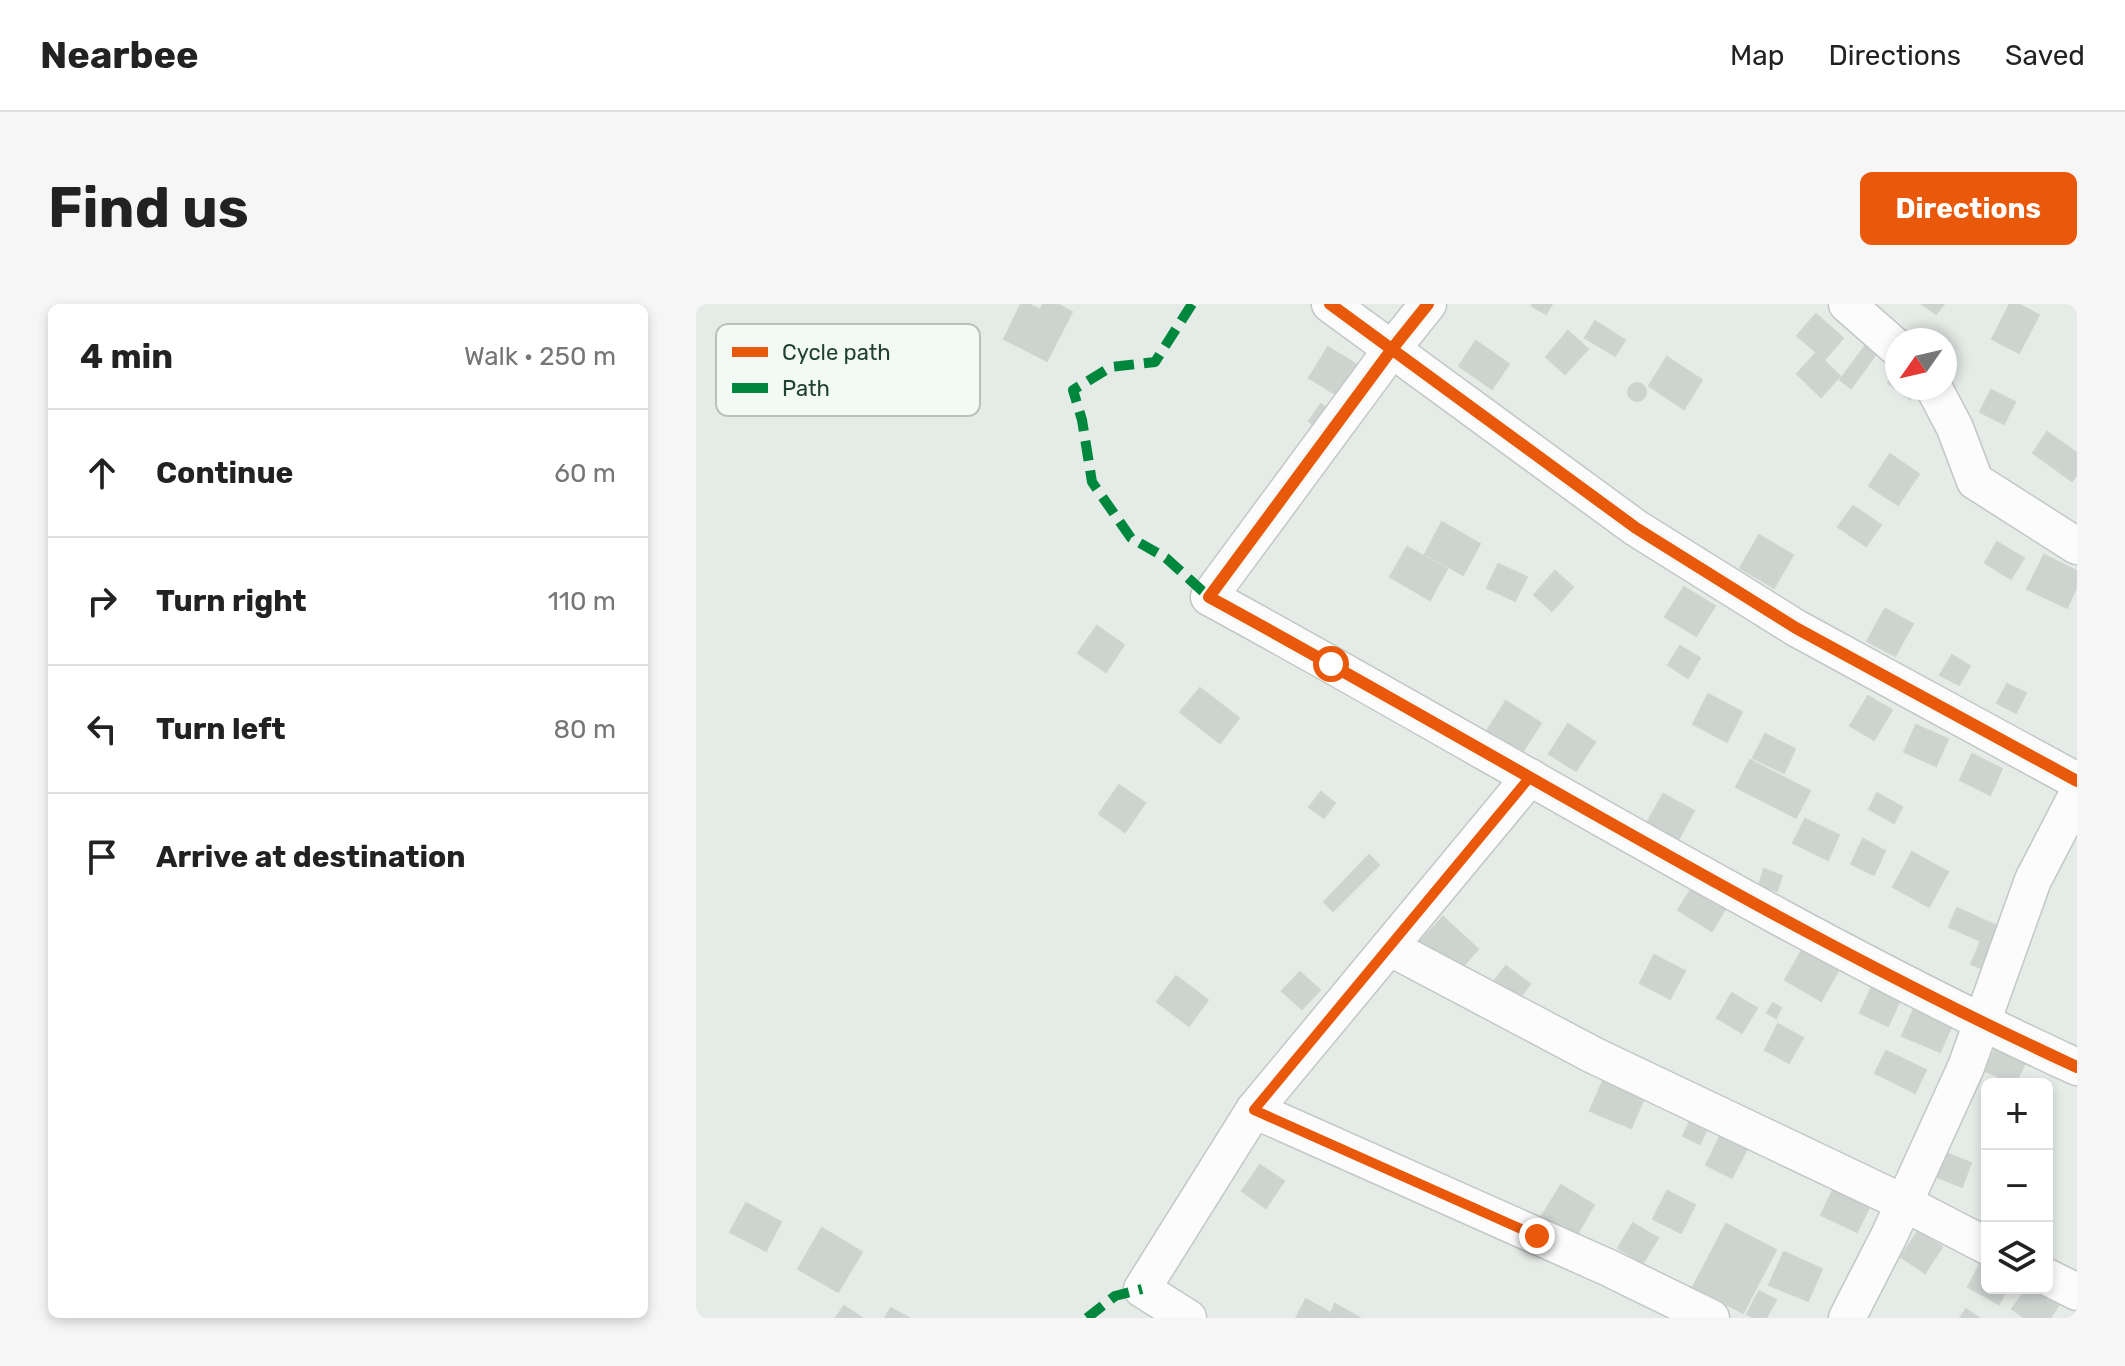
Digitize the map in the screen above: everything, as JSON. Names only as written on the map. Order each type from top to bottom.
[{"type":"street","points":[[1330,304],[1663,544],[1796,628],[2077,781]]},
{"type":"street","points":[[1428,304],[1209,597],[1784,920],[1981,1023],[2077,1067]]},
{"type":"street","points":[[1847,304],[1885,337]]},
{"type":"street","points":[[1940,400],[1955,428],[1975,481],[2077,546]]},
{"type":"street","points":[[1188,1318],[1142,1289],[1254,1110],[1530,777]]},
{"type":"street","points":[[1847,1318],[1966,1067],[2033,880],[2077,795]]},
{"type":"street","points":[[1389,947],[1593,1055],[1981,1243]]},
{"type":"street","points":[[1254,1110],[1609,1268],[1711,1318]]},
{"type":"street","points":[[2053,1280],[2077,1292]]},
{"type":"building","points":[[1021,304],[1040,310],[1043,304],[1057,304],[1072,312],[1047,361],[1004,339]]},
{"type":"building","points":[[1533,304],[1552,304],[1546,314]]},
{"type":"building","points":[[1922,304],[1944,304],[1936,314]]},
{"type":"building","points":[[2010,304],[2018,304],[2039,315],[2019,353],[1992,339]]},
{"type":"building","points":[[1816,314],[1843,338],[1825,359],[1797,336]]},
{"type":"building","points":[[1595,321],[1625,340],[1615,356],[1585,338]]},
{"type":"building","points":[[1568,331],[1588,349],[1565,374],[1546,357]]},
{"type":"building","points":[[1476,341],[1509,364],[1492,389],[1459,366]]},
{"type":"building","points":[[1866,345],[1877,353],[1851,388],[1840,380]]},
{"type":"building","points":[[1328,347],[1359,366],[1340,397],[1309,378]]},
{"type":"building","points":[[1816,353],[1840,376],[1821,397],[1797,374]]},
{"type":"building","points":[[1667,357],[1702,380],[1684,409],[1649,386]]},
{"type":"building","points":[[1637,383],[1646,392],[1637,401],[1628,392]]},
{"type":"building","points":[[1991,390],[2015,402],[2004,424],[1980,412]]},
{"type":"building","points":[[1321,404],[1336,415],[1322,432],[1309,421]]},
{"type":"building","points":[[2047,432],[2077,453],[2077,474],[2072,481],[2033,453]]},
{"type":"building","points":[[1890,454],[1919,474],[1898,505],[1869,486]]},
{"type":"building","points":[[1853,506],[1881,525],[1866,546],[1838,527]]},
{"type":"building","points":[[1442,522],[1480,544],[1463,575],[1425,554]]},
{"type":"building","points":[[1759,535],[1793,555],[1774,588],[1740,568]]},
{"type":"building","points":[[1997,542],[2024,558],[2011,579],[1985,563]]},
{"type":"building","points":[[1407,547],[1447,569],[1430,600],[1390,577]]},
{"type":"building","points":[[2044,555],[2077,571],[2077,586],[2067,608],[2027,589]]},
{"type":"building","points":[[1498,564],[1527,577],[1515,601],[1487,588]]},
{"type":"building","points":[[1555,571],[1573,587],[1552,611],[1534,595]]},
{"type":"building","points":[[1684,587],[1715,606],[1696,636],[1665,617]]},
{"type":"building","points":[[1885,609],[1913,624],[1895,656],[1867,641]]},
{"type":"building","points":[[1097,626],[1124,645],[1106,672],[1078,653]]},
{"type":"building","points":[[1680,646],[1700,658],[1688,678],[1668,665]]},
{"type":"building","points":[[1952,655],[1970,666],[1959,685],[1940,675]]},
{"type":"building","points":[[2007,684],[2026,693],[2016,713],[1997,703]]},
{"type":"building","points":[[1200,688],[1239,718],[1220,743],[1180,712]]},
{"type":"building","points":[[1708,694],[1742,712],[1727,742],[1693,724]]},
{"type":"building","points":[[1868,696],[1892,710],[1874,740],[1850,726]]},
{"type":"building","points":[[1506,701],[1541,723],[1520,756],[1485,734]]},
{"type":"building","points":[[1568,724],[1595,742],[1576,771],[1549,754]]},
{"type":"building","points":[[1916,725],[1948,739],[1936,766],[1904,752]]},
{"type":"building","points":[[1765,734],[1795,749],[1784,773],[1753,758]]},
{"type":"building","points":[[1972,754],[2002,769],[1990,795],[1960,780]]},
{"type":"building","points":[[1750,760],[1810,791],[1796,818],[1736,787]]},
{"type":"building","points":[[1119,785],[1145,803],[1125,832],[1099,814]]},
{"type":"building","points":[[1321,792],[1335,803],[1324,818],[1309,807]]},
{"type":"building","points":[[1877,793],[1902,807],[1894,823],[1869,809]]},
{"type":"building","points":[[1663,794],[1694,811],[1677,842],[1646,825]]},
{"type":"building","points":[[1805,819],[1839,835],[1828,860],[1793,843]]},
{"type":"building","points":[[1863,839],[1885,851],[1874,875],[1851,864]]},
{"type":"building","points":[[1912,852],[1948,872],[1929,907],[1893,887]]},
{"type":"building","points":[[1369,855],[1379,865],[1333,911],[1324,902]]},
{"type":"building","points":[[1764,869],[1782,876],[1777,891],[1759,885]]},
{"type":"building","points":[[1697,880],[1730,901],[1712,931],[1678,910]]},
{"type":"building","points":[[1957,908],[2006,930],[1988,971],[1971,964],[1981,941],[1949,927]]},
{"type":"building","points":[[1443,917],[1478,949],[1455,975],[1419,943]]},
{"type":"building","points":[[1805,945],[1841,966],[1821,1001],[1785,980]]},
{"type":"building","points":[[1654,955],[1685,971],[1670,999],[1640,983]]},
{"type":"building","points":[[1506,966],[1530,984],[1513,1007],[1489,988]]},
{"type":"building","points":[[1300,972],[1320,990],[1302,1009],[1282,991]]},
{"type":"building","points":[[1176,976],[1208,1000],[1189,1026],[1157,1002]]},
{"type":"building","points":[[1874,982],[1902,996],[1888,1026],[1860,1013]]},
{"type":"building","points":[[1732,993],[1757,1008],[1742,1033],[1717,1018]]},
{"type":"building","points":[[1773,1003],[1781,1008],[1776,1018],[1767,1013]]},
{"type":"building","points":[[1915,1006],[1953,1023],[1940,1052],[1902,1036]]},
{"type":"building","points":[[1778,1024],[1803,1038],[1789,1063],[1765,1050]]},
{"type":"building","points":[[1996,1047],[2026,1061],[2018,1078],[2001,1078],[1985,1071]]},
{"type":"building","points":[[1886,1051],[1926,1070],[1915,1093],[1875,1073]]},
{"type":"building","points":[[1605,1076],[1646,1094],[1631,1128],[1590,1111]]},
{"type":"building","points":[[1689,1123],[1706,1131],[1700,1144],[1683,1136]]},
{"type":"building","points":[[1722,1132],[1749,1145],[1732,1178],[1706,1165]]},
{"type":"building","points":[[1941,1151],[1971,1163],[1962,1187],[1932,1175]]},
{"type":"building","points":[[1260,1165],[1284,1181],[1266,1208],[1242,1191]]},
{"type":"building","points":[[1561,1185],[1594,1205],[1576,1236],[1542,1216]]},
{"type":"building","points":[[1834,1188],[1870,1206],[1857,1232],[1821,1215]]},
{"type":"building","points":[[1667,1191],[1695,1205],[1681,1233],[1653,1219]]},
{"type":"building","points":[[746,1203],[781,1222],[766,1251],[730,1232]]},
{"type":"building","points":[[1633,1223],[1658,1238],[1643,1263],[1618,1248]]},
{"type":"building","points":[[1726,1224],[1776,1250],[1743,1313],[1693,1287]]},
{"type":"building","points":[[822,1228],[862,1252],[838,1292],[798,1269]]},
{"type":"building","points":[[1918,1231],[1942,1247],[1925,1273],[1901,1257]]},
{"type":"building","points":[[1784,1252],[1822,1269],[1808,1301],[1769,1285]]},
{"type":"building","points":[[1981,1262],[1981,1294],[2004,1294],[1999,1304],[1968,1287]]},
{"type":"building","points":[[1759,1291],[1776,1300],[1766,1318],[1754,1318],[1747,1314]]},
{"type":"building","points":[[2023,1294],[2041,1294],[2058,1306],[2050,1318],[2025,1318],[2012,1309]]},
{"type":"building","points":[[1306,1299],[1331,1313],[1335,1304],[1360,1318],[1296,1318]]},
{"type":"building","points":[[844,1306],[862,1318],[836,1318]]},
{"type":"building","points":[[891,1308],[909,1318],[885,1318]]},
{"type":"building","points":[[1966,1309],[1979,1318],[1960,1318]]},
{"type":"marked path","points":[[1192,304],[1155,362],[1111,367],[1073,390],[1082,420],[1092,482],[1131,538],[1166,558],[1209,597]]},
{"type":"marked path","points":[[1087,1318],[1115,1296],[1142,1289]]},
{"type":"cycle path","points":[[1330,304],[1636,528],[1796,628],[2077,781]]},
{"type":"cycle path","points":[[1428,304],[1209,597],[1747,899],[1856,958],[2077,1067]]},
{"type":"route","points":[[1331,664],[1530,777],[1254,1110],[1537,1236]]}]
